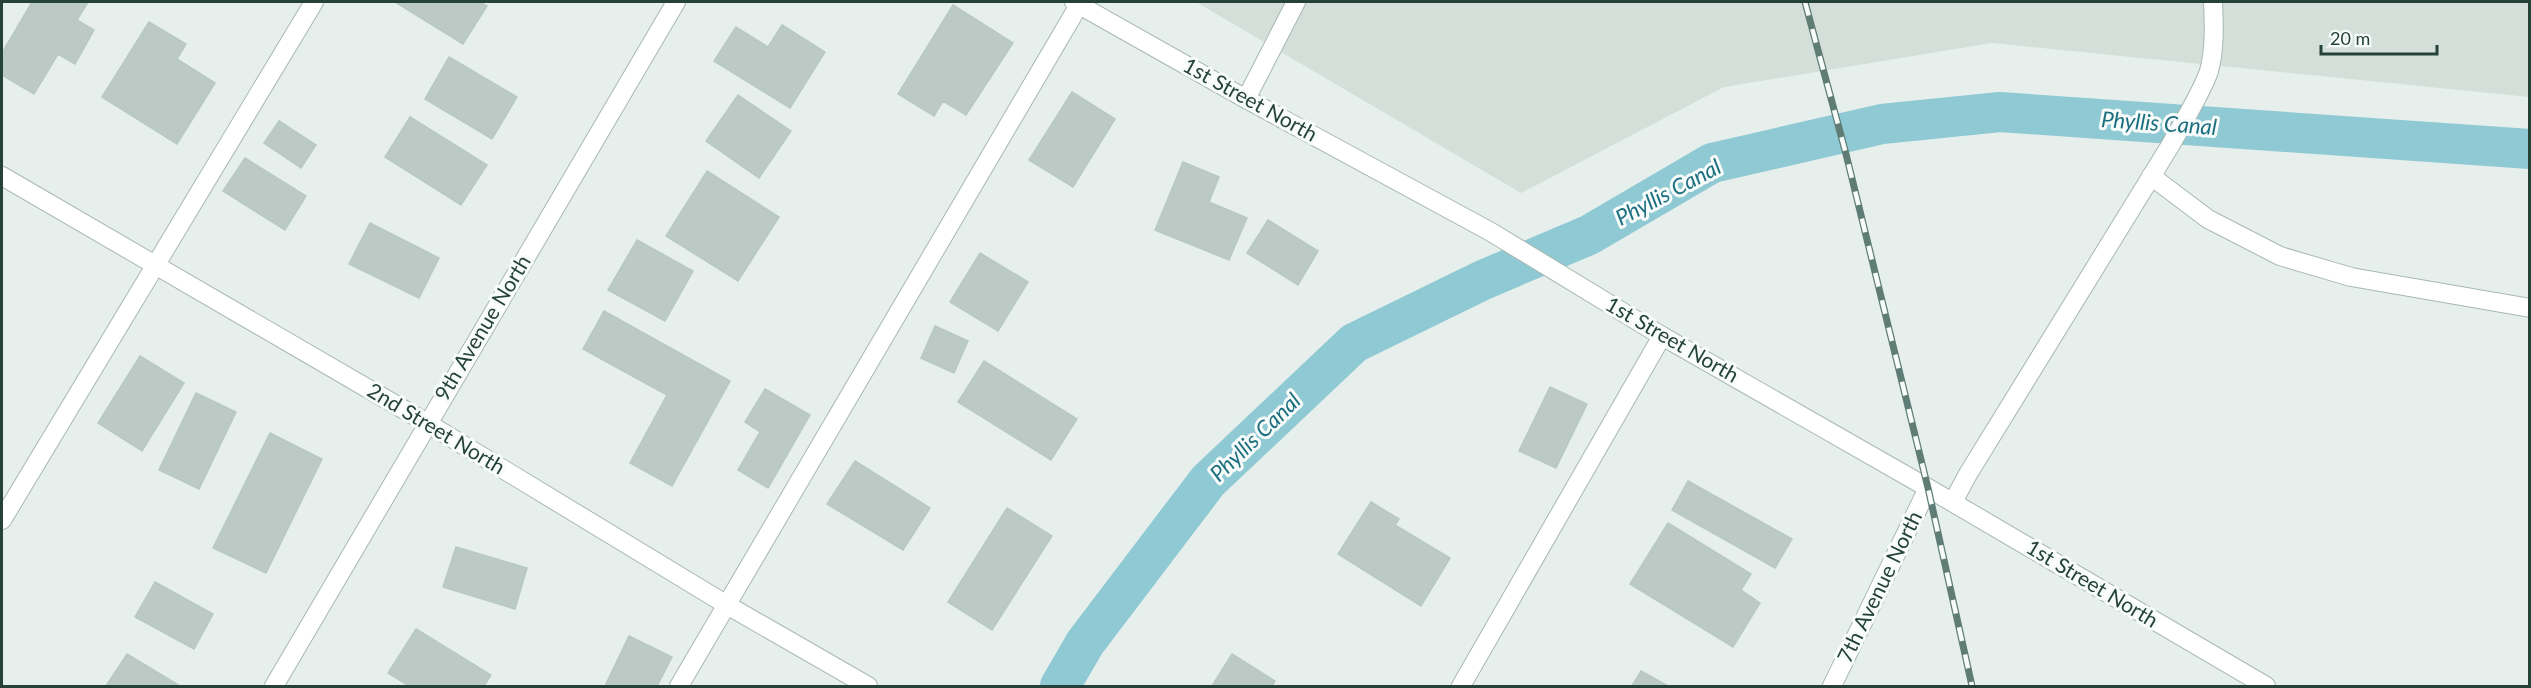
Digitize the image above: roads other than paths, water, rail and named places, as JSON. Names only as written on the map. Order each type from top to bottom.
[{"type":"street","points":[[2,520],[314,2]]},
{"type":"street","name":"9th Avenue North","points":[[274,687],[676,2]]},
{"type":"street","points":[[1246,99],[1296,2]]},
{"type":"street","points":[[1953,502],[2170,146],[2209,72],[2215,30],[2213,2]]},
{"type":"street","points":[[679,687],[1076,3]]},
{"type":"street","name":"1st Street North","points":[[1076,3],[1246,99],[1491,232],[1662,336],[1953,502],[2266,687]]},
{"type":"street","name":"2nd Street North","points":[[2,176],[427,423],[727,605],[868,687]]},
{"type":"street","points":[[2151,176],[2208,219],[2280,256],[2351,277],[2529,308]]},
{"type":"street","points":[[1461,687],[1662,336]]},
{"type":"street","name":"7th Avenue North","points":[[1832,687],[1928,488]]},
{"type":"waterway","name":"Phyllis Canal","points":[[1060,686],[1085,643],[1208,481],[1354,343],[1483,280],[1589,235],[1712,163],[1882,124],[2000,112],[2530,149]]},
{"type":"railway","points":[[1805,2],[1846,154],[1928,488],[1972,686]]}]
